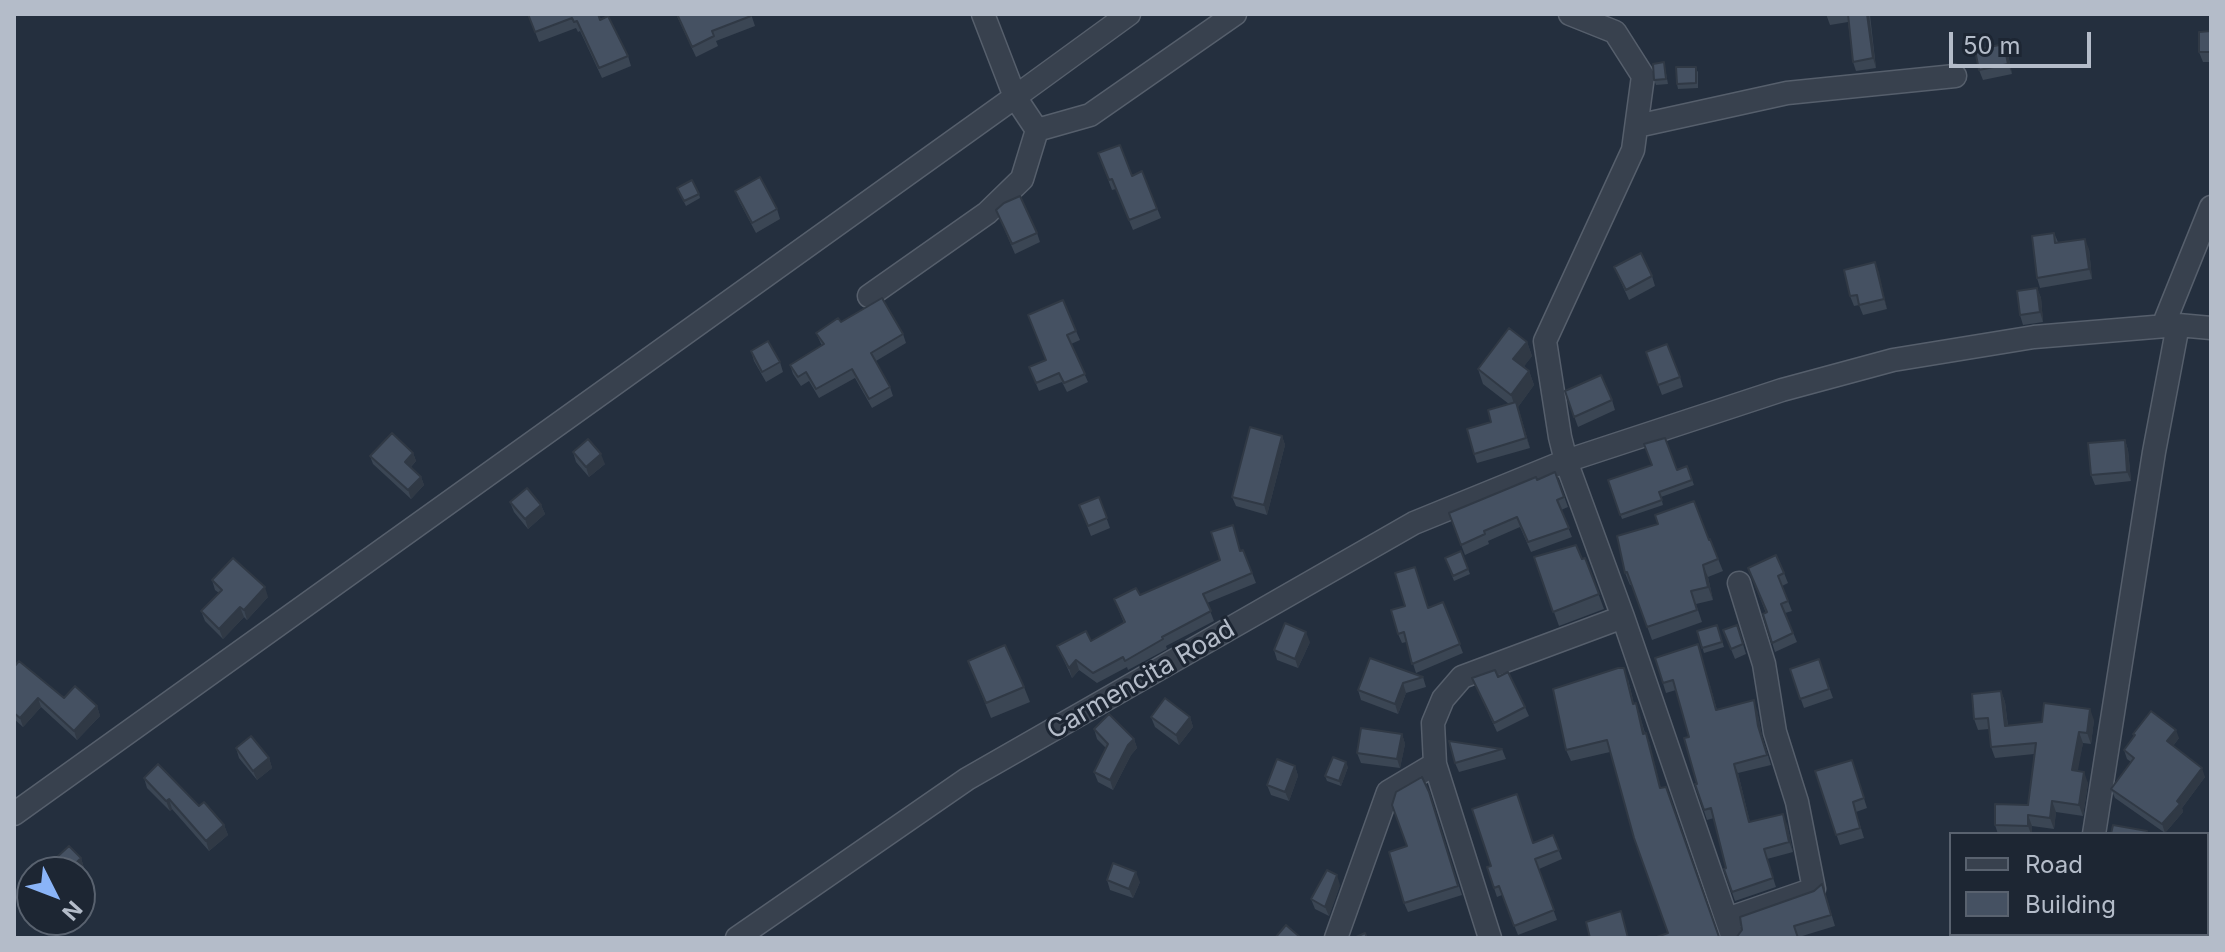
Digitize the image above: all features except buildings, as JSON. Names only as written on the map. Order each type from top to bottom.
[{"type":"street","points":[[983,14],[1015,97],[1037,130]]},
{"type":"street","points":[[14,814],[1129,14]]},
{"type":"street","points":[[1037,130],[1090,115],[1235,14]]},
{"type":"street","points":[[1570,14],[1615,32],[1643,76],[1633,150],[1545,341],[1560,437],[1730,928],[1814,889],[1797,802],[1775,732],[1764,664],[1739,583]]},
{"type":"street","points":[[1637,126],[1787,93],[1955,76]]},
{"type":"street","points":[[869,296],[987,213],[1022,179],[1037,130]]},
{"type":"street","points":[[2094,832],[2154,452],[2170,325],[2211,207]]},
{"type":"street","name":"Carmencita Road","points":[[737,938],[967,779],[1414,523],[1566,461],[1782,390],[1893,360],[2034,337],[2170,325],[2211,328]]},
{"type":"street","points":[[1490,938],[1435,764],[1433,723],[1443,699],[1462,677],[1623,617]]},
{"type":"street","points":[[1336,938],[1388,792],[1435,764]]}]
